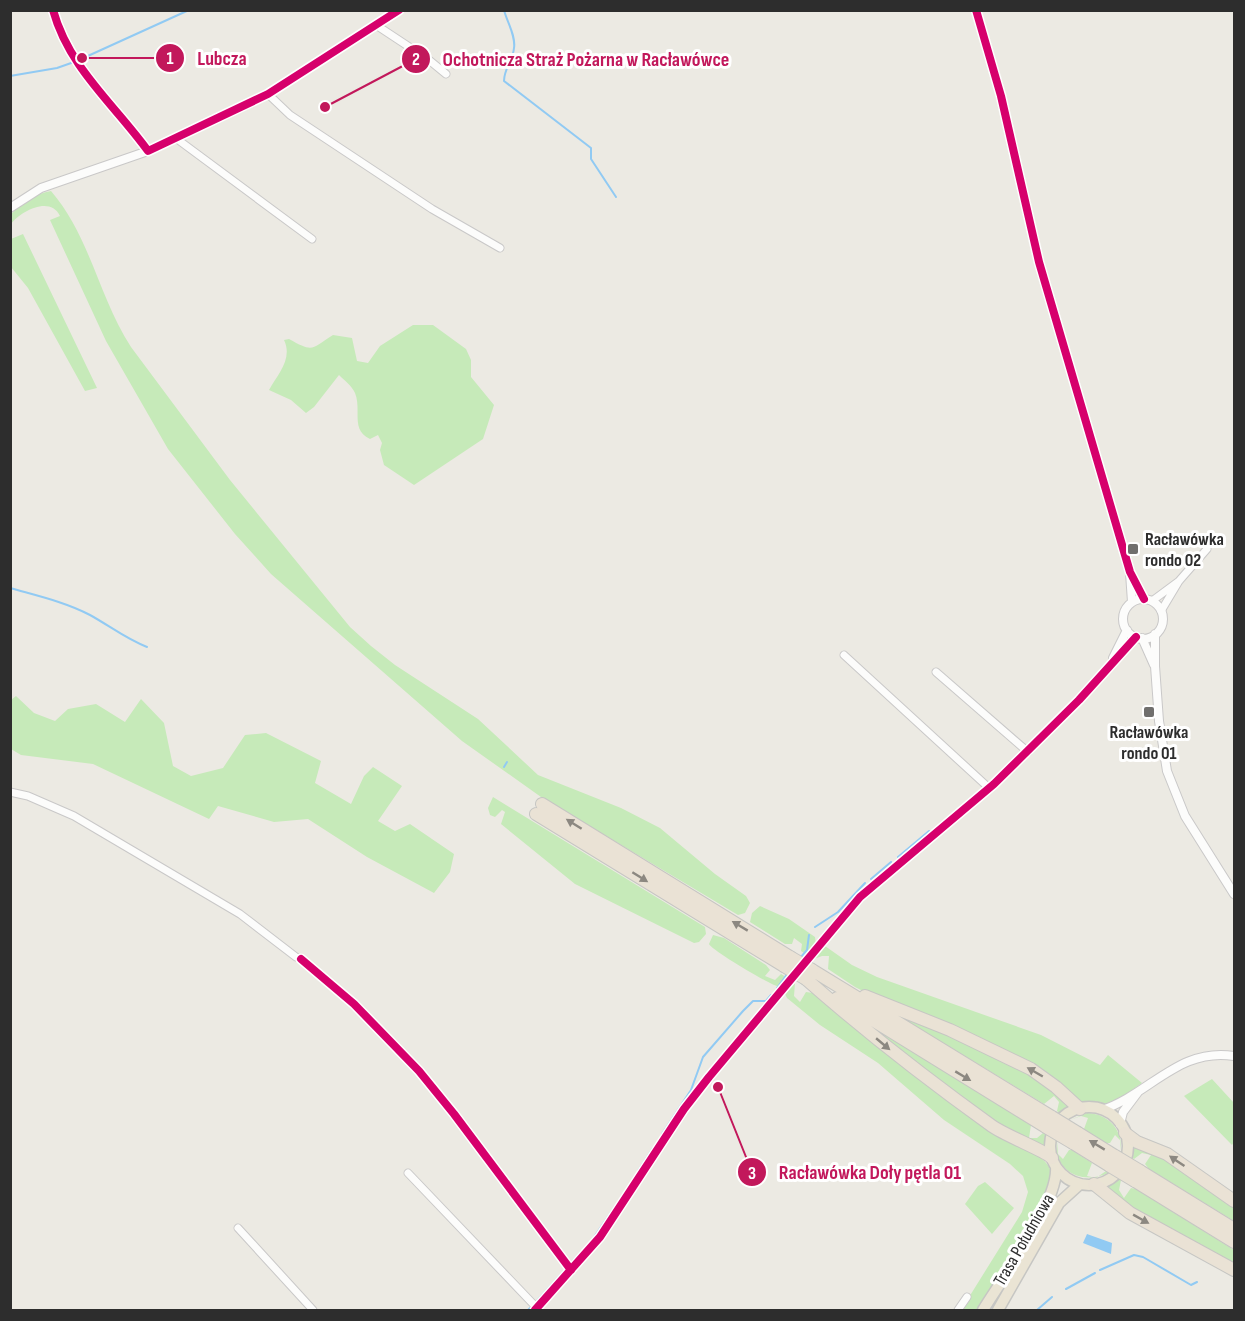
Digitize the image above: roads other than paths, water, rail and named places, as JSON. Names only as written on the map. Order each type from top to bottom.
[{"type":"highway","points":[[539,809],[1113,1161],[1234,1229]]},
{"type":"highway","points":[[809,974],[950,1030],[1030,1069],[1056,1087],[1080,1109]]},
{"type":"highway","points":[[809,974],[892,1052],[993,1127],[1023,1144],[1045,1152],[1066,1178],[1080,1184],[1094,1184],[1111,1178],[1123,1164],[1127,1151],[1123,1129]]},
{"type":"highway","points":[[835,984],[1049,1122]]},
{"type":"highway","points":[[1054,1163],[1051,1139],[1056,1125],[1066,1115],[1080,1109],[1102,1110],[1137,1142],[1167,1154],[1234,1201]]},
{"type":"highway","name":"Trasa Południowa","points":[[983,1311],[1049,1200],[1057,1178],[1054,1163]]},
{"type":"highway","points":[[1138,1176],[1234,1242]]},
{"type":"highway","name":"Trasa Południowa","points":[[998,1311],[1059,1203],[1080,1184]]},
{"type":"highway","points":[[1094,1184],[1130,1213],[1234,1270]]},
{"type":"street","points":[[53,10],[63,39],[79,68],[148,151]]},
{"type":"street","points":[[10,208],[41,188],[177,139],[267,94],[399,10]]},
{"type":"street","points":[[976,10],[1007,119],[1039,262],[1130,573],[1132,602],[1124,612],[1127,630],[1112,661]]},
{"type":"street","points":[[376,25],[446,74]]},
{"type":"street","points":[[267,94],[290,115],[432,209],[500,248]]},
{"type":"street","points":[[177,139],[312,239]]},
{"type":"street","points":[[1161,611],[1179,581],[1207,549]]},
{"type":"street","points":[[1130,573],[1148,600],[1161,611],[1163,622],[1155,634],[1155,666],[1161,737],[1169,778],[1185,816],[1234,894]]},
{"type":"street","points":[[1132,602],[1148,600],[1179,581]]},
{"type":"street","points":[[1127,630],[1139,638],[1155,666]]},
{"type":"street","points":[[408,1173],[536,1309],[610,1224],[684,1109],[709,1077],[841,919],[874,884],[989,788],[1028,752],[1079,700],[1112,661],[1139,638],[1155,634]]},
{"type":"street","points":[[844,655],[989,788]]},
{"type":"street","points":[[936,672],[1028,752]]},
{"type":"street","points":[[10,792],[28,796],[74,816],[216,899],[298,958],[354,1004],[418,1071],[454,1113],[571,1270]]},
{"type":"street","points":[[1102,1110],[1139,1092],[1167,1071],[1185,1062],[1211,1055],[1234,1056]]},
{"type":"street","points":[[1123,1129],[1123,1112],[1139,1092]]},
{"type":"street","points":[[238,1228],[313,1311]]},
{"type":"street","points":[[958,1311],[967,1297]]},
{"type":"water","points":[[1087,1234],[1112,1243],[1111,1254],[1083,1243]]},
{"type":"waterway","points":[[79,60],[189,10]]},
{"type":"waterway","points":[[504,10],[514,43],[504,81],[591,148],[591,159],[616,197]]},
{"type":"waterway","points":[[10,76],[57,68],[74,62]]},
{"type":"waterway","points":[[10,588],[81,610],[147,647]]},
{"type":"waterway","points":[[504,767],[507,762]]},
{"type":"waterway","points":[[898,857],[929,831]]},
{"type":"waterway","points":[[871,879],[891,862]]},
{"type":"waterway","points":[[815,927],[838,912],[865,883]]},
{"type":"waterway","points":[[801,957],[807,950],[809,935]]},
{"type":"waterway","points":[[777,988],[788,973]]},
{"type":"waterway","points":[[662,1134],[691,1090],[703,1057],[753,1001],[766,1001],[771,995]]},
{"type":"waterway","points":[[638,1171],[653,1148]]},
{"type":"waterway","points":[[592,1240],[616,1205]]},
{"type":"waterway","points":[[571,1263],[582,1251]]},
{"type":"waterway","points":[[1100,1270],[1134,1255],[1143,1257],[1191,1285],[1197,1282]]},
{"type":"waterway","points":[[536,1302],[564,1271]]},
{"type":"waterway","points":[[1066,1289],[1095,1273]]},
{"type":"waterway","points":[[1037,1310],[1052,1297]]},
{"type":"place","name":"Lubcza","points":[[82,58]]},
{"type":"place","name":"Ochotnicza Straż Pożarna w Racławówce","points":[[325,107]]},
{"type":"place","name":"Racławówka rondo 02","points":[[1133,549]]},
{"type":"place","name":"Racławówka rondo 01","points":[[1149,712]]},
{"type":"place","name":"Racławówka Doły pętla 01","points":[[718,1087]]}]
